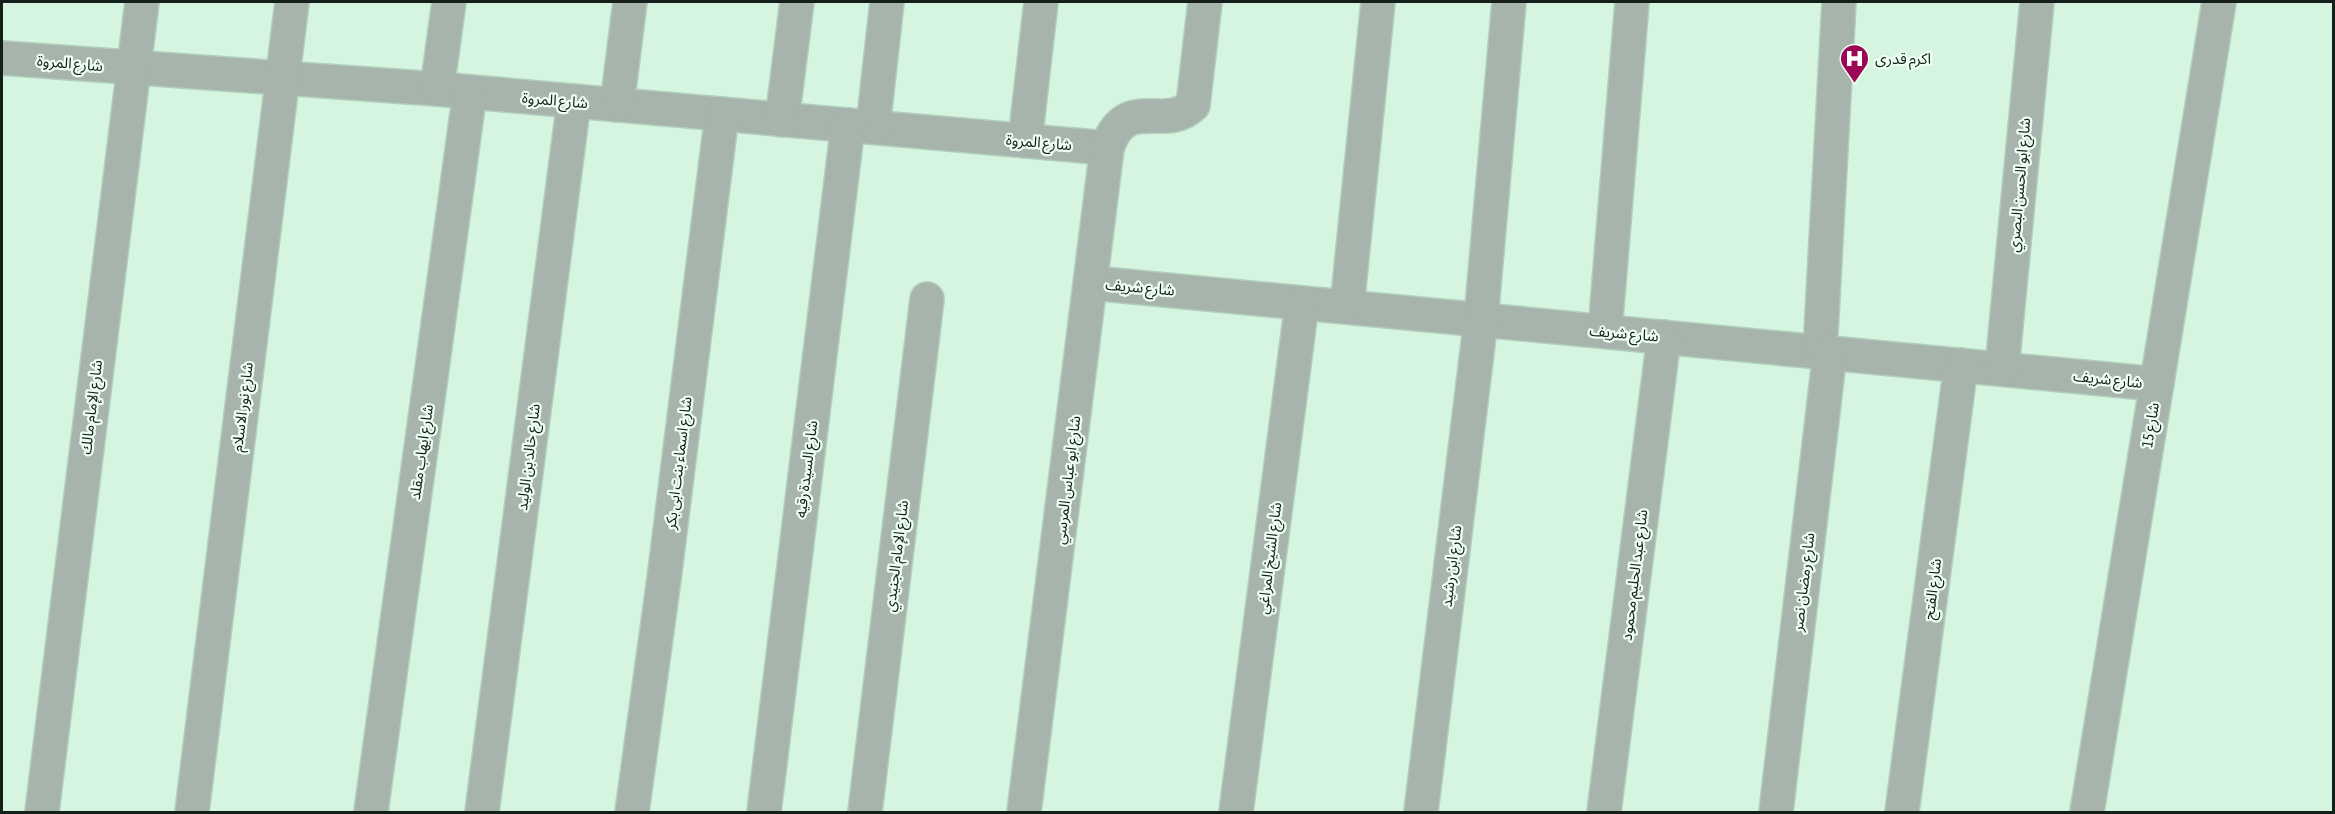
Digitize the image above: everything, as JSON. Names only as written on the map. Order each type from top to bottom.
[{"type":"street","name":"شارع الإمام مالك","points":[[42,813],[132,68],[142,2]]},
{"type":"street","name":"شارع نور الاسلام","points":[[192,813],[292,2]]},
{"type":"street","points":[[437,89],[449,2]]},
{"type":"street","points":[[617,105],[630,2]]},
{"type":"street","points":[[782,120],[797,2]]},
{"type":"street","name":"شارع السيدة رقيه","points":[[764,813],[861,126],[887,2]]},
{"type":"street","points":[[1025,141],[1041,2]]},
{"type":"street","points":[[1107,148],[1116,129],[1132,117],[1185,113],[1193,105],[1205,2]]},
{"type":"street","points":[[1347,307],[1378,2]]},
{"type":"street","name":"شارع ابن رشيد","points":[[1421,813],[1481,319],[1509,2]]},
{"type":"street","points":[[1605,331],[1632,2]]},
{"type":"street","name":"شارع رمضان نصر","points":[[1776,813],[1825,352],[1839,2]]},
{"type":"street","name":"شارع ابو الحسن البصري","points":[[2002,368],[2037,2]]},
{"type":"street","name":"شارع 15","points":[[2087,813],[2218,2]]},
{"type":"street","name":"شارع المروة","points":[[2,58],[437,89],[1107,148]]},
{"type":"street","name":"شارع ايهاب مقلد","points":[[371,813],[470,92]]},
{"type":"street","name":"شارع خالد بن الوليد","points":[[482,813],[574,101]]},
{"type":"street","name":"شارع اسماء بنت ابى بكر","points":[[632,813],[722,114]]},
{"type":"street","name":"شارع ابو عباس المرسي","points":[[1024,813],[1092,283],[1107,148]]},
{"type":"street","name":"شارع شريف","points":[[1092,283],[2157,384]]},
{"type":"street","name":"شارع الإمام الجنيدي","points":[[865,813],[927,299]]},
{"type":"street","name":"شارع الشيخ المراغي","points":[[1236,813],[1302,303]]},
{"type":"street","name":"شارع عبد الحليم محمود","points":[[1604,813],[1664,337]]},
{"type":"street","name":"شارع الفتح","points":[[1902,813],[1961,365]]},
{"type":"place","name":"اكرم قدرى","points":[[1854,84]]}]
